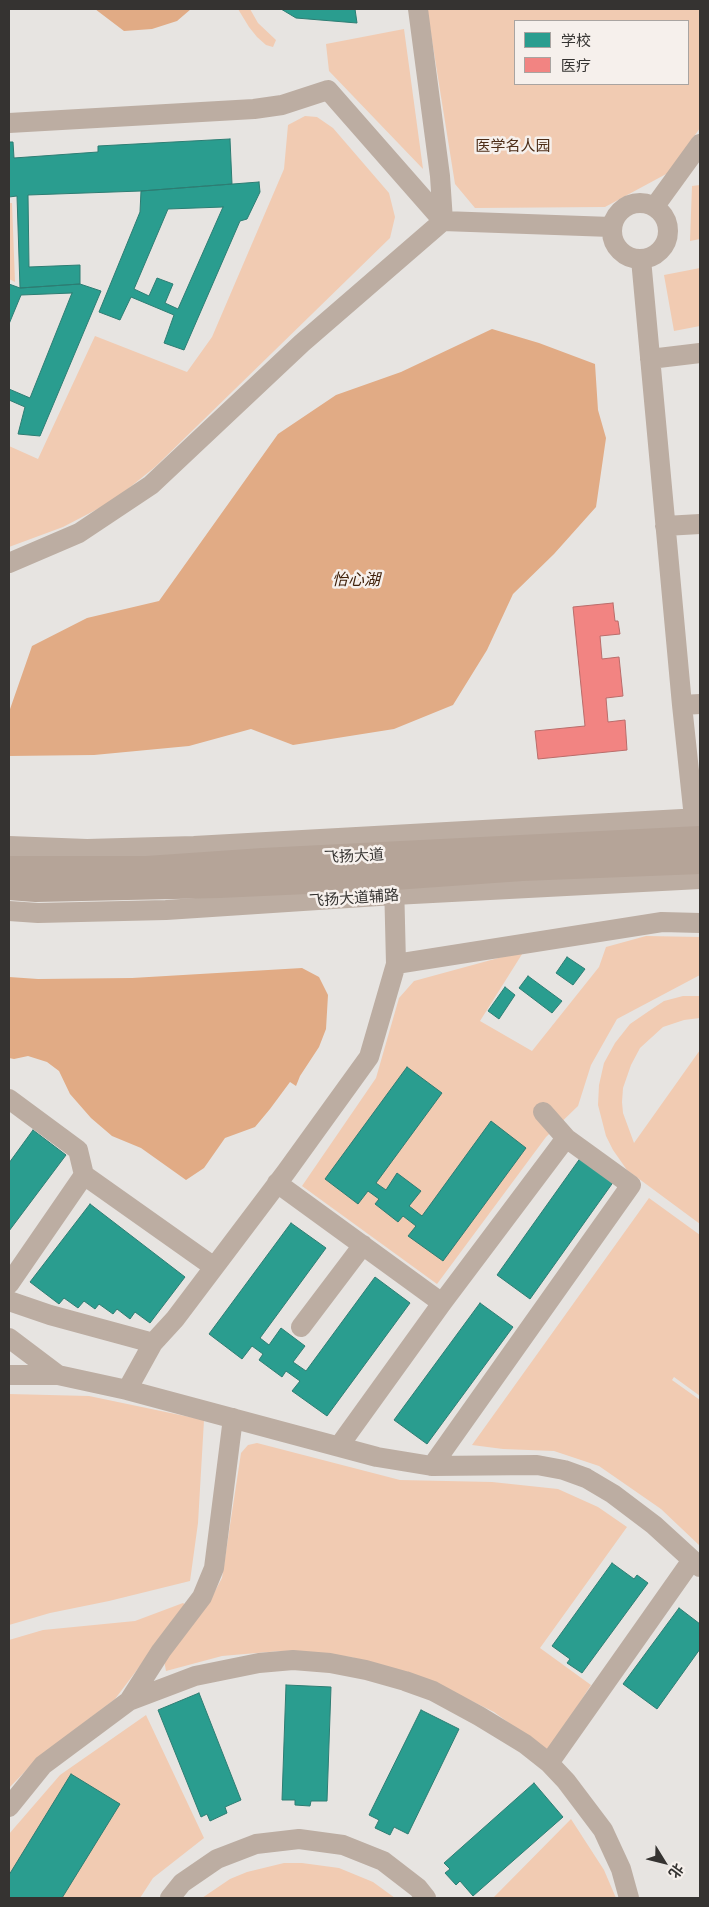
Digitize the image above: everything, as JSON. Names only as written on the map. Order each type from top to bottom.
[{"type":"main road","name":"飞扬大道","points":[[13,875],[263,861],[394,875],[698,825]]},
{"type":"main road","name":"飞扬大道","points":[[13,875],[36,889],[220,886],[522,868],[700,861]]},
{"type":"street","points":[[418,9],[440,176],[443,222]]},
{"type":"street","points":[[9,123],[254,109],[282,105],[328,90],[443,222]]},
{"type":"street","points":[[654,206],[700,144]]},
{"type":"street","points":[[646,203],[662,212],[666,220],[668,237],[658,252],[640,260],[622,254],[612,237],[611,227],[614,218],[628,204],[646,203]]},
{"type":"street","points":[[9,563],[79,533],[150,485],[302,343],[443,222],[611,227]]},
{"type":"street","points":[[9,846],[87,849],[194,846],[628,821],[698,825],[691,705],[665,526],[640,260]]},
{"type":"street","points":[[650,358],[700,352]]},
{"type":"street","points":[[665,526],[700,524]]},
{"type":"street","points":[[566,846],[628,821]]},
{"type":"street","points":[[194,846],[263,861]]},
{"type":"street","points":[[13,875],[87,849]]},
{"type":"street","points":[[522,868],[594,886]]},
{"type":"street","points":[[127,1390],[153,1343],[175,1319],[368,1057],[396,964],[394,875]]},
{"type":"street","name":"飞扬大道辅路","points":[[9,911],[38,914],[166,910],[394,875],[594,886],[700,879]]},
{"type":"street","points":[[166,910],[220,886]]},
{"type":"street","points":[[396,964],[662,922],[700,923]]},
{"type":"street","points":[[12,1109],[78,1150],[84,1175],[214,1267]]},
{"type":"street","points":[[432,1466],[631,1185],[566,1138],[543,1112]]},
{"type":"street","points":[[339,1446],[442,1303],[566,1138]]},
{"type":"street","points":[[9,1284],[84,1175]]},
{"type":"street","points":[[277,1183],[442,1303]]},
{"type":"street","points":[[301,1327],[363,1245]]},
{"type":"street","points":[[9,1302],[153,1343]]},
{"type":"street","points":[[9,1338],[58,1375]]},
{"type":"street","points":[[9,1375],[58,1375],[127,1390],[377,1457],[432,1466],[536,1465],[564,1470],[586,1478],[613,1494],[654,1525],[696,1563],[549,1764]]},
{"type":"street","points":[[129,1701],[161,1650],[202,1597],[214,1568],[232,1418]]},
{"type":"street","points":[[9,1807],[43,1765],[129,1701],[195,1676],[259,1663],[293,1660],[330,1663],[366,1670],[433,1691],[525,1744],[566,1781],[603,1830],[621,1869],[629,1898]]},
{"type":"street","points":[[170,1898],[182,1883],[217,1859],[256,1844],[300,1838],[343,1845],[383,1861],[418,1888],[426,1898]]},
{"type":"green space","points":[[238,9],[250,9],[258,23],[276,40],[273,47],[266,45],[257,37]]},
{"type":"green space","name":"医学名人园","points":[[427,9],[700,9],[700,128],[668,173],[605,207],[475,208],[455,184]]},
{"type":"green space","points":[[404,29],[423,169],[329,71],[326,44]]},
{"type":"green space","points":[[305,116],[317,117],[333,128],[389,193],[395,217],[390,238],[155,467],[113,501],[63,527],[9,547],[9,446],[38,459],[95,336],[187,372],[212,337],[284,169],[288,125]]},
{"type":"green space","points":[[700,185],[700,239],[690,241],[692,186]]},
{"type":"green space","points":[[9,203],[12,203],[15,282],[9,279]]},
{"type":"green space","points":[[700,268],[700,326],[674,331],[664,275]]},
{"type":"green space","points":[[646,936],[700,937],[700,975],[617,1019],[591,1065],[578,1106],[546,1137],[437,1284],[302,1186],[376,1078],[399,998],[414,981],[524,951],[480,1021],[532,1051],[599,967],[606,947]]},
{"type":"green space","points":[[683,996],[700,996],[700,1018],[684,1020],[663,1027],[640,1048],[631,1065],[623,1088],[622,1102],[623,1113],[634,1143],[700,1050],[700,1224],[627,1170],[606,1136],[598,1105],[599,1085],[604,1063],[615,1043],[630,1024],[664,1001]]},
{"type":"green space","points":[[649,1198],[700,1235],[700,1396],[674,1377],[672,1380],[700,1400],[700,1546],[661,1509],[599,1466],[554,1451],[503,1449],[472,1445]]},
{"type":"green space","points":[[9,1394],[89,1396],[204,1420],[198,1523],[190,1581],[50,1613],[9,1625]]},
{"type":"green space","points":[[257,1443],[400,1480],[492,1482],[558,1489],[598,1507],[627,1527],[540,1648],[591,1685],[548,1752],[494,1712],[435,1683],[351,1657],[280,1651],[222,1656],[166,1671],[163,1655],[207,1606],[222,1578],[241,1453],[248,1445]]},
{"type":"green space","points":[[183,1603],[186,1605],[115,1699],[38,1758],[9,1788],[9,1640],[43,1630],[135,1621]]},
{"type":"green space","points":[[146,1715],[204,1838],[153,1878],[140,1898],[9,1898],[9,1834],[60,1775]]},
{"type":"green space","points":[[571,1819],[604,1870],[616,1898],[493,1898]]},
{"type":"green space","points":[[284,1863],[302,1863],[339,1868],[373,1882],[395,1898],[202,1898],[230,1879],[247,1872]]},
{"type":"water","points":[[95,9],[191,9],[177,21],[152,29],[124,31]]},
{"type":"water","name":"怡心湖","points":[[492,329],[539,343],[595,364],[598,410],[606,438],[596,507],[554,554],[513,594],[487,650],[453,705],[394,729],[293,745],[251,729],[189,746],[94,755],[9,756],[9,712],[32,646],[87,618],[159,601],[278,434],[336,395],[401,372]]},
{"type":"water","points":[[302,968],[319,977],[328,995],[326,1029],[319,1047],[300,1076],[296,1086],[290,1082],[255,1127],[225,1138],[204,1168],[186,1180],[141,1148],[112,1136],[91,1118],[70,1094],[59,1071],[47,1062],[28,1056],[14,1059],[9,1058],[9,977],[38,979],[132,978]]},
{"type":"building: 学校","points":[[281,9],[355,9],[357,23],[296,18]]},
{"type":"building: 学校","points":[[230,139],[232,184],[141,191],[28,195],[29,267],[80,265],[80,284],[20,288],[17,196],[9,197],[9,142],[13,142],[14,158],[98,152],[98,146]]},
{"type":"building: 学校","points":[[259,182],[260,192],[247,219],[240,221],[184,350],[164,343],[174,315],[131,297],[120,320],[99,312],[140,212],[141,191]]},
{"type":"building: 学校","points":[[223,207],[178,309],[165,303],[173,284],[157,278],[149,296],[134,289],[168,209]]},
{"type":"building: 学校","points":[[9,284],[20,288],[80,284],[101,291],[40,436],[18,434],[25,407],[9,400]]},
{"type":"building: 学校","points":[[72,293],[30,398],[9,389],[9,324],[21,295]]},
{"type":"building: 学校","points":[[567,957],[585,969],[573,985],[556,973]]},
{"type":"building: 学校","points":[[528,976],[562,1001],[552,1013],[519,988]]},
{"type":"building: 学校","points":[[505,987],[515,995],[499,1019],[488,1011]]},
{"type":"building: 学校","points":[[407,1067],[442,1093],[376,1183],[386,1190],[397,1173],[421,1191],[409,1206],[422,1216],[491,1121],[526,1148],[443,1261],[408,1236],[416,1226],[403,1216],[398,1222],[375,1204],[379,1199],[368,1191],[358,1204],[325,1179]]},
{"type":"building: 学校","points":[[33,1130],[66,1155],[9,1231],[9,1163]]},
{"type":"building: 学校","points":[[581,1157],[614,1181],[530,1299],[497,1275]]},
{"type":"building: 学校","points":[[90,1204],[185,1277],[150,1323],[135,1312],[130,1319],[117,1309],[113,1314],[99,1304],[95,1309],[84,1301],[78,1308],[64,1298],[59,1304],[30,1282]]},
{"type":"building: 学校","points":[[291,1223],[326,1248],[260,1338],[269,1345],[281,1328],[305,1346],[293,1362],[306,1371],[375,1277],[410,1303],[327,1416],[292,1391],[300,1381],[286,1371],[282,1377],[259,1360],[263,1354],[252,1346],[242,1359],[209,1334]]},
{"type":"building: 学校","points":[[480,1303],[513,1327],[427,1444],[394,1420]]},
{"type":"building: 学校","points":[[612,1563],[634,1579],[637,1575],[648,1583],[582,1673],[567,1663],[570,1659],[552,1646]]},
{"type":"building: 学校","points":[[679,1608],[700,1624],[700,1649],[657,1709],[623,1684]]},
{"type":"building: 学校","points":[[286,1685],[331,1687],[327,1801],[311,1801],[310,1806],[295,1805],[295,1800],[282,1800]]},
{"type":"building: 学校","points":[[199,1693],[241,1800],[225,1807],[227,1813],[210,1821],[207,1814],[201,1817],[158,1710]]},
{"type":"building: 学校","points":[[421,1710],[459,1729],[408,1834],[394,1827],[390,1835],[375,1828],[379,1820],[369,1815]]},
{"type":"building: 学校","points":[[71,1774],[120,1804],[62,1898],[9,1898],[9,1875]]},
{"type":"building: 学校","points":[[534,1783],[563,1817],[473,1896],[460,1881],[456,1885],[445,1873],[450,1869],[444,1863]]},
{"type":"building: 医疗","points":[[613,603],[615,621],[618,621],[620,634],[600,636],[602,659],[619,657],[623,696],[606,698],[608,722],[625,720],[627,750],[538,759],[535,731],[585,726],[573,607]]}]
